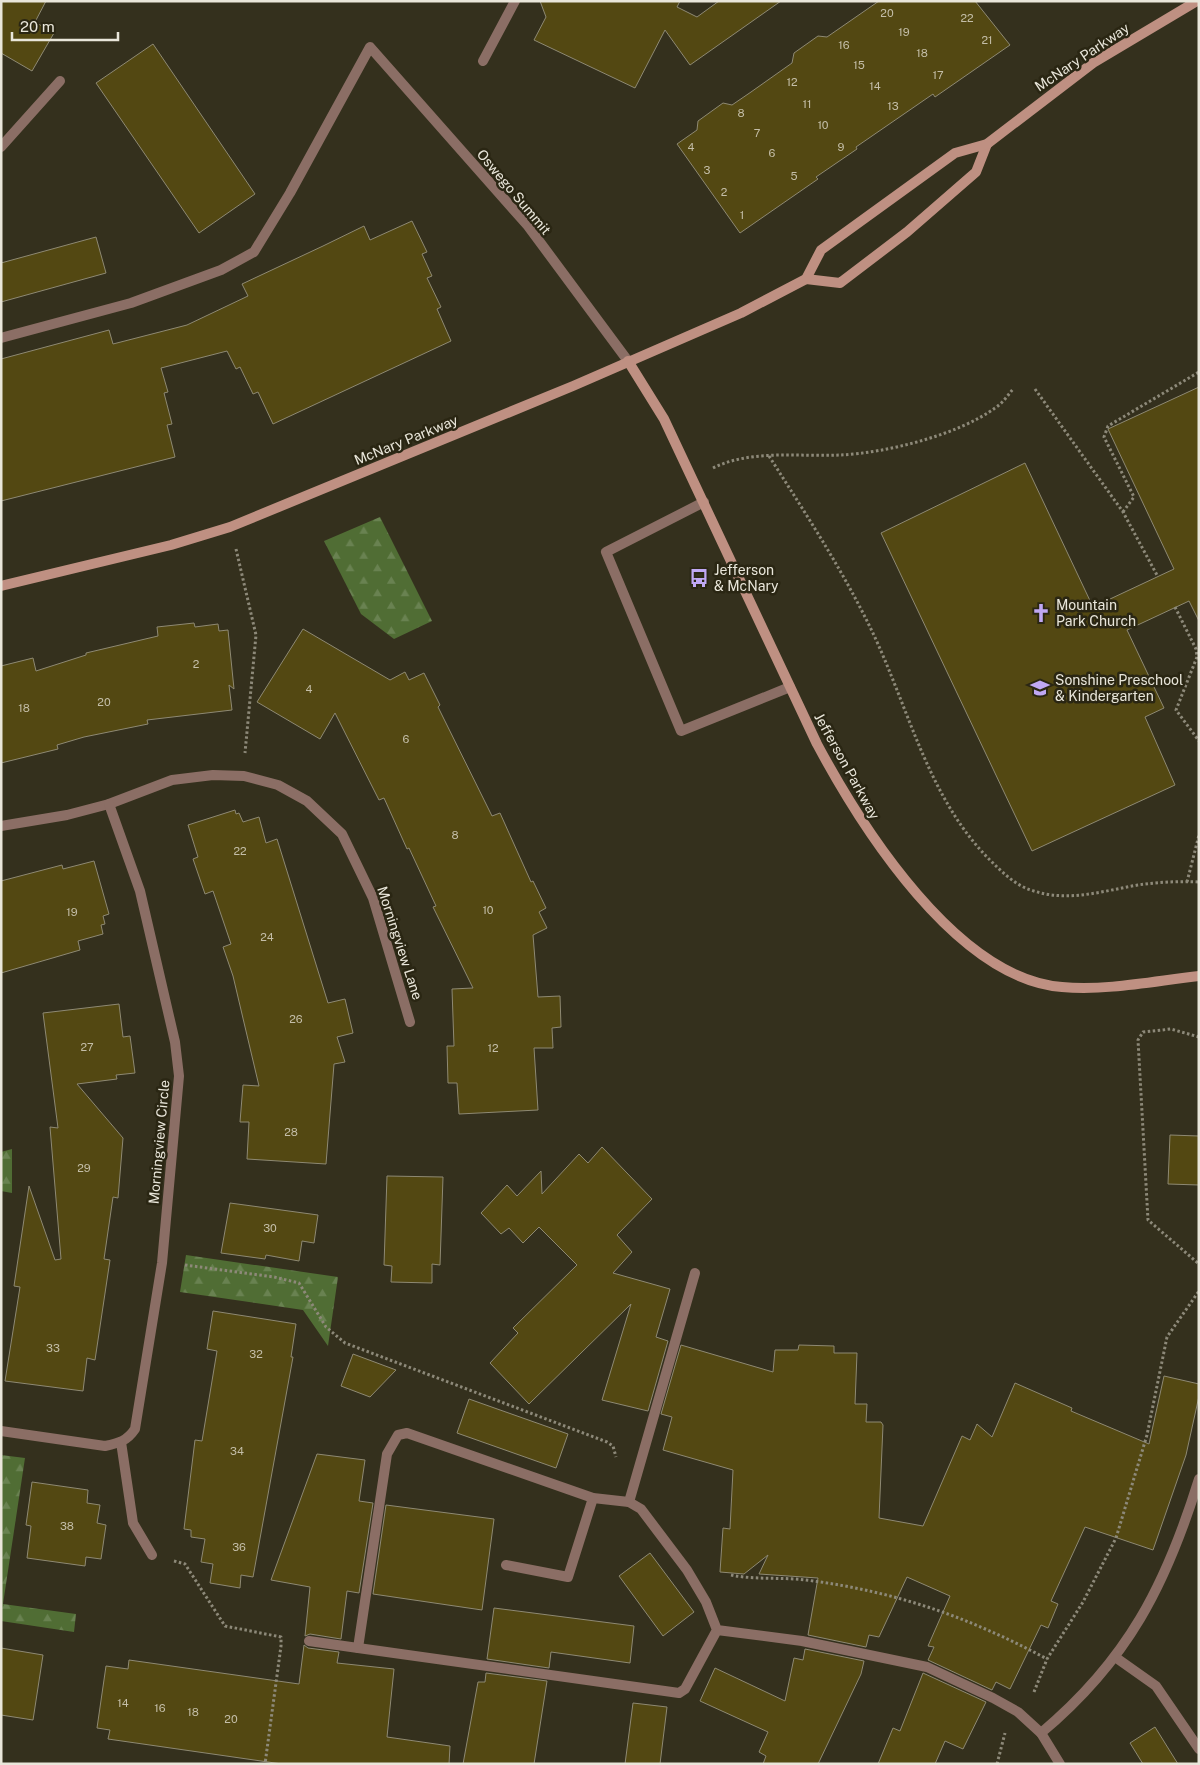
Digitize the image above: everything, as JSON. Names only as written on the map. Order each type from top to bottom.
[{"type":"street","points":[[483,61],[515,1]]},
{"type":"street","name":"McNary Parkway","points":[[1,586],[172,545],[230,527],[741,313],[806,279],[821,250],[955,153],[987,144],[1093,64],[1197,1]]},
{"type":"street","name":"Oswego Summit","points":[[1,338],[131,303],[221,270],[254,252],[290,193],[370,47],[528,226],[628,361]]},
{"type":"street","points":[[1,147],[60,81]]},
{"type":"street","points":[[806,279],[840,283],[874,259],[976,172],[987,144]]},
{"type":"street","name":"Jefferson Parkway","points":[[628,361],[664,419],[790,687],[842,792],[871,836],[896,869],[939,917],[998,966],[1031,979],[1062,987],[1118,985],[1199,976]]},
{"type":"street","points":[[704,502],[606,552],[681,731],[790,687]]},
{"type":"street","name":"Morningview Lane","points":[[109,804],[172,780],[213,775],[244,776],[278,785],[308,802],[342,834],[373,898],[410,1022]]},
{"type":"street","points":[[1,826],[109,804]]},
{"type":"street","name":"Morningview Circle","points":[[109,804],[140,891],[175,1042],[179,1076],[162,1262],[135,1429],[129,1437],[121,1442]]},
{"type":"street","points":[[628,1502],[695,1273]]},
{"type":"street","points":[[1,1431],[105,1446],[121,1442],[133,1523],[152,1555]]},
{"type":"street","points":[[309,1641],[358,1648],[679,1693],[685,1689],[717,1630],[706,1602],[687,1570],[641,1509],[628,1502],[593,1498],[407,1433],[398,1435],[387,1454],[358,1648]]},
{"type":"street","points":[[1041,1733],[1061,1716],[1115,1657],[1148,1608],[1170,1561],[1199,1479]]},
{"type":"street","points":[[506,1565],[568,1577],[593,1498]]},
{"type":"street","points":[[717,1630],[802,1641],[927,1667],[1018,1712],[1041,1733],[1060,1764]]},
{"type":"street","points":[[1115,1657],[1156,1686],[1199,1749]]},
{"type":"path","points":[[1123,512],[1134,497],[1104,437],[1104,431],[1108,426],[1199,372]]},
{"type":"path","points":[[692,478],[726,462],[769,456],[842,455],[873,451],[914,442],[966,424],[994,409],[1013,388]]},
{"type":"path","points":[[1035,389],[1123,512],[1158,577]]},
{"type":"path","points":[[769,456],[829,550],[869,624],[890,669],[928,770],[959,822],[987,858],[1023,887],[1057,896],[1081,896],[1140,885],[1199,882]]},
{"type":"path","points":[[230,527],[256,636],[244,776]]},
{"type":"path","points":[[1175,607],[1196,649],[1196,657],[1176,710],[1199,741]]},
{"type":"path","points":[[1187,882],[1199,835]]},
{"type":"path","points":[[1199,1037],[1171,1029],[1143,1032],[1138,1040],[1148,1220],[1199,1264]]},
{"type":"path","points":[[162,1262],[274,1276],[299,1283],[326,1327],[345,1343],[607,1442],[616,1450],[614,1463]]},
{"type":"path","points":[[1034,1692],[1047,1659],[1084,1602],[1116,1538],[1147,1435],[1167,1337],[1199,1291]]},
{"type":"path","points":[[152,1555],[185,1564],[225,1626],[281,1637],[265,1764]]},
{"type":"path","points":[[731,1575],[806,1580],[914,1601],[985,1628],[1047,1659]]},
{"type":"path","points":[[997,1764],[1007,1727]]},
{"type":"green space","points":[[380,517],[432,621],[394,639],[361,614],[324,541]]},
{"type":"green space","points":[[12,1149],[12,1193],[1,1191],[1,1152]]},
{"type":"green space","points":[[186,1255],[338,1277],[328,1346],[303,1310],[180,1292]]},
{"type":"green space","points":[[1,1455],[25,1458],[3,1604],[76,1614],[74,1632],[1,1621]]},
{"type":"building","points":[[1,1],[46,1],[35,22],[54,33],[32,71],[1,53]]},
{"type":"building","points":[[540,1],[680,1],[677,7],[697,17],[719,1],[781,1],[690,65],[665,30],[635,88],[534,40],[546,17]]},
{"type":"building","points":[[879,1],[975,1],[1010,45],[935,97],[933,94],[856,147],[857,149],[816,177],[818,179],[740,233],[677,144],[697,130],[698,121],[723,103],[732,105],[792,63],[794,53],[818,36],[827,37]]},
{"type":"building","points":[[153,44],[255,194],[199,233],[96,83]]},
{"type":"building","points":[[412,221],[427,252],[422,254],[432,276],[427,278],[441,307],[437,309],[451,341],[273,424],[258,392],[253,394],[240,367],[236,369],[227,351],[161,368],[168,392],[164,393],[172,424],[167,425],[175,457],[1,501],[1,359],[109,330],[113,344],[187,325],[248,296],[242,284],[364,226],[370,240]]},
{"type":"building","points":[[96,237],[106,273],[1,302],[1,263]]},
{"type":"building","name":"Mountain Park Church","points":[[1199,387],[1199,621],[1189,601],[1127,630],[1164,708],[1145,717],[1175,785],[1032,851],[881,533],[1025,463],[1093,607],[1174,569],[1108,429]]},
{"type":"building","points":[[194,623],[195,627],[218,624],[219,631],[228,630],[234,689],[229,685],[232,710],[147,720],[148,724],[84,737],[57,745],[58,749],[1,763],[1,666],[33,658],[36,671],[86,655],[86,653],[158,636],[157,627]]},
{"type":"building","points":[[303,629],[390,680],[405,672],[409,680],[424,673],[440,705],[438,707],[492,816],[500,813],[531,882],[533,881],[546,908],[539,912],[547,928],[533,935],[538,997],[560,996],[561,1027],[552,1028],[553,1048],[534,1048],[538,1110],[459,1114],[457,1083],[448,1083],[447,1046],[454,1046],[452,989],[473,988],[433,907],[436,906],[409,848],[407,849],[384,798],[379,800],[335,713],[320,739],[257,702]]},
{"type":"building","points":[[235,810],[236,814],[239,813],[243,822],[259,817],[266,843],[277,839],[328,1003],[345,999],[353,1033],[337,1037],[345,1062],[334,1064],[326,1164],[247,1159],[249,1122],[240,1122],[243,1085],[259,1086],[233,976],[223,947],[231,944],[213,891],[205,894],[193,859],[198,857],[188,825]]},
{"type":"building","points":[[94,861],[109,914],[103,916],[105,924],[101,925],[103,934],[78,941],[80,950],[1,973],[1,881],[62,865],[63,869]]},
{"type":"building","points":[[119,1004],[123,1037],[130,1036],[135,1073],[116,1075],[117,1079],[77,1084],[123,1138],[118,1198],[113,1197],[104,1259],[110,1260],[95,1360],[87,1358],[83,1391],[5,1381],[20,1287],[14,1286],[29,1186],[55,1260],[61,1259],[50,1127],[58,1128],[43,1013]]},
{"type":"building","points":[[1170,1135],[1199,1136],[1199,1185],[1168,1184]]},
{"type":"building","points":[[602,1147],[652,1199],[617,1235],[632,1252],[613,1273],[670,1289],[656,1337],[668,1341],[648,1411],[602,1400],[631,1304],[529,1404],[490,1363],[518,1333],[513,1328],[577,1265],[539,1227],[523,1243],[509,1228],[501,1234],[481,1213],[507,1185],[517,1196],[541,1171],[542,1194],[579,1154],[588,1163]]},
{"type":"building","points":[[387,1176],[443,1177],[440,1265],[432,1264],[432,1283],[391,1282],[392,1266],[384,1265]]},
{"type":"building","points":[[230,1203],[318,1215],[314,1243],[302,1241],[299,1261],[266,1255],[265,1259],[221,1253]]},
{"type":"building","points":[[213,1311],[296,1324],[291,1357],[293,1357],[253,1577],[241,1575],[240,1588],[210,1583],[213,1564],[201,1562],[205,1539],[191,1537],[191,1530],[184,1529],[195,1440],[202,1441],[217,1351],[207,1349]]},
{"type":"building","points":[[681,1345],[773,1372],[775,1350],[798,1350],[799,1345],[834,1346],[834,1353],[857,1353],[855,1404],[867,1404],[866,1422],[881,1422],[883,1425],[879,1518],[923,1526],[962,1436],[970,1440],[977,1424],[992,1437],[1015,1383],[1072,1408],[1071,1411],[1149,1444],[1164,1376],[1199,1384],[1199,1396],[1186,1455],[1153,1550],[1085,1527],[1051,1601],[1058,1604],[1048,1628],[1041,1625],[1010,1689],[996,1682],[992,1690],[928,1660],[934,1647],[928,1646],[950,1596],[907,1577],[879,1637],[869,1635],[866,1647],[808,1635],[818,1578],[759,1574],[768,1555],[744,1574],[720,1572],[723,1528],[730,1529],[733,1470],[663,1450],[672,1417],[661,1414]]},
{"type":"building","points":[[353,1354],[396,1370],[370,1397],[341,1386]]},
{"type":"building","points":[[469,1399],[568,1434],[556,1468],[457,1433]]},
{"type":"building","points":[[317,1454],[365,1460],[359,1501],[373,1503],[359,1593],[347,1591],[341,1639],[310,1634],[305,1636],[310,1587],[271,1580]]},
{"type":"building","points":[[32,1482],[88,1490],[87,1503],[100,1505],[97,1523],[106,1525],[101,1559],[86,1557],[85,1566],[27,1558],[31,1526],[26,1525]]},
{"type":"building","points":[[386,1505],[494,1519],[482,1610],[373,1594]]},
{"type":"building","points":[[650,1553],[694,1612],[663,1636],[619,1576]]},
{"type":"building","points":[[494,1608],[634,1626],[630,1663],[551,1652],[549,1668],[487,1659]]},
{"type":"building","points":[[304,1645],[308,1648],[339,1652],[337,1663],[394,1669],[387,1737],[450,1746],[449,1764],[282,1764],[108,1739],[110,1730],[97,1728],[106,1666],[128,1669],[129,1660],[299,1684]]},
{"type":"building","points":[[1,1648],[43,1655],[33,1720],[1,1715]]},
{"type":"building","points":[[805,1649],[864,1661],[861,1674],[818,1764],[763,1764],[766,1756],[759,1752],[768,1732],[700,1701],[715,1668],[785,1701],[794,1658],[803,1660]]},
{"type":"building","points":[[486,1673],[547,1681],[534,1764],[463,1764],[478,1682],[485,1682]]},
{"type":"building","points":[[923,1673],[986,1702],[963,1749],[945,1741],[935,1764],[878,1764],[893,1728],[900,1731]]},
{"type":"building","points":[[633,1703],[667,1707],[660,1764],[625,1764]]},
{"type":"building","points":[[1155,1727],[1178,1764],[1143,1764],[1130,1743]]},
{"type":"place","name":"Jefferson & McNary","points":[[699,578]]},
{"type":"place","name":"Mountain Park Church","points":[[1041,613]]},
{"type":"place","name":"Sonshine Preschool & Kindergarten","points":[[1040,688]]}]
